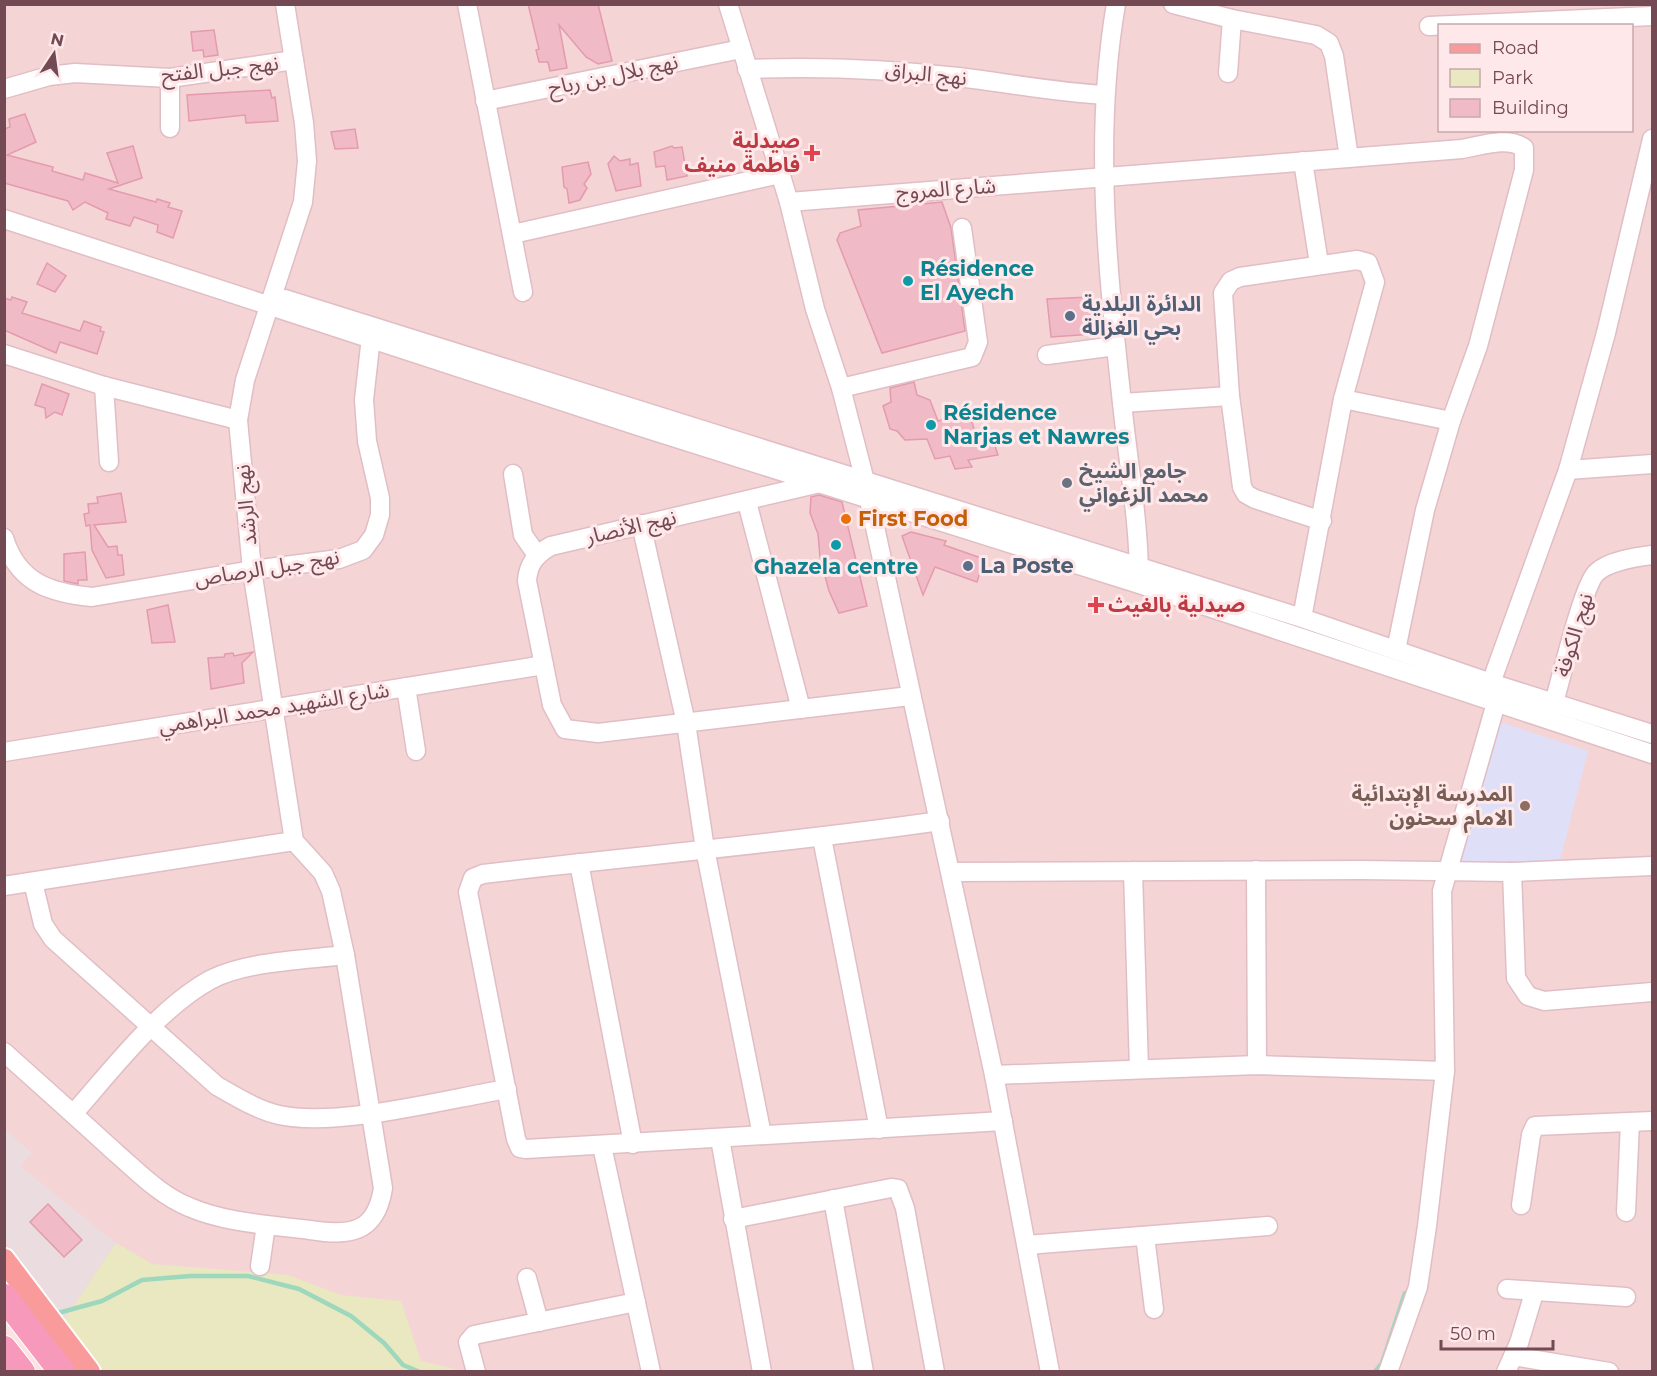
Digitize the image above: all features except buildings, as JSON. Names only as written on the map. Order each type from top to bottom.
[{"type":"highway","points":[[4,1297],[62,1371]]},
{"type":"highway","points":[[4,1349],[22,1371]]},
{"type":"main road","points":[[4,1260],[89,1371]]},
{"type":"street","name":"نهج الرشد","points":[[285,4],[304,123],[307,161],[303,202],[245,380],[238,420],[252,570],[271,707],[294,841]]},
{"type":"street","points":[[467,4],[523,292]]},
{"type":"street","points":[[728,4],[789,202],[815,309],[841,388],[866,489],[994,1075],[1050,1371]]},
{"type":"street","points":[[1116,4],[1104,95],[1103,178],[1116,346],[1139,577]]},
{"type":"street","points":[[1173,4],[1232,20],[1300,30],[1316,34],[1329,43],[1334,56],[1349,158]]},
{"type":"street","points":[[1474,24],[1653,16]]},
{"type":"street","points":[[1228,73],[1232,20]]},
{"type":"street","points":[[1429,26],[1438,26]]},
{"type":"street","name":"نهج بلال بن رباح","points":[[485,101],[741,50]]},
{"type":"street","name":"نهج جبل الفتح","points":[[4,89],[49,76],[75,73],[170,78],[294,60]]},
{"type":"street","name":"نهج البراق","points":[[747,69],[815,66],[877,69],[960,77],[1047,91],[1104,95]]},
{"type":"street","points":[[170,78],[170,128]]},
{"type":"street","points":[[1491,683],[1568,470],[1606,333],[1652,141]]},
{"type":"street","name":"شارع المروج","points":[[789,202],[1514,143],[1524,147],[1524,170],[1478,346],[1451,421]]},
{"type":"street","points":[[1302,161],[1319,264]]},
{"type":"street","points":[[513,234],[780,174]]},
{"type":"street","points":[[4,208],[271,301]]},
{"type":"street","points":[[4,219],[271,301],[1139,577],[1496,703],[1653,754]]},
{"type":"street","points":[[841,388],[972,357],[978,342],[962,228]]},
{"type":"street","points":[[1302,618],[1322,521],[1343,399],[1375,282],[1374,273],[1368,263],[1358,260],[1240,277],[1226,286],[1222,292],[1239,479],[1246,494],[1322,521]]},
{"type":"street","name":"نهج جبل الرصاص","points":[[4,538],[15,564],[26,576],[48,588],[69,595],[92,597],[252,570],[339,559],[363,550],[374,535],[380,515],[380,498],[367,441],[364,399],[371,333]]},
{"type":"street","points":[[1047,355],[1116,346]]},
{"type":"street","points":[[4,354],[104,386],[238,420]]},
{"type":"street","points":[[104,386],[109,462]]},
{"type":"street","points":[[1122,403],[1230,396]]},
{"type":"street","points":[[1343,399],[1451,421],[1425,510],[1396,650]]},
{"type":"street","points":[[1568,470],[1653,464]]},
{"type":"street","points":[[513,474],[523,535],[537,555],[528,569],[527,581],[552,705],[565,729],[598,733],[910,696]]},
{"type":"street","name":"نهج الأنصار","points":[[537,555],[550,546],[747,501],[829,478]]},
{"type":"street","points":[[747,501],[801,708]]},
{"type":"street","points":[[641,524],[686,723],[705,849],[762,1135]]},
{"type":"street","name":"نهج الكوفة","points":[[1549,720],[1583,604],[1596,573],[1609,565],[1653,555]]},
{"type":"street","points":[[1139,577],[1302,618],[1491,683],[1555,701],[1653,734]]},
{"type":"street","name":"شارع الشهيد محمد البراهمي","points":[[4,752],[271,707],[544,665]]},
{"type":"street","points":[[405,687],[416,751]]},
{"type":"street","points":[[1388,1371],[1418,1287],[1445,1071],[1441,906],[1447,870],[1496,703]]},
{"type":"street","points":[[940,821],[822,838],[483,874],[473,878],[468,884],[468,892],[516,1139],[520,1148],[602,1146],[1003,1121]]},
{"type":"street","points":[[822,838],[879,1129]]},
{"type":"street","points":[[4,886],[294,841],[312,858],[327,882],[345,956],[383,1188],[379,1206],[371,1219],[353,1232],[339,1234],[212,1215],[188,1207],[150,1182],[4,1052]]},
{"type":"street","points":[[579,863],[633,1144]]},
{"type":"street","points":[[951,872],[1256,870],[1512,872],[1653,866]]},
{"type":"street","points":[[1256,870],[1257,1065]]},
{"type":"street","points":[[1133,871],[1139,1069]]},
{"type":"street","points":[[1512,872],[1516,978],[1528,996],[1544,1001],[1653,992]]},
{"type":"street","points":[[33,882],[43,924],[53,939],[217,1086],[247,1103],[292,1117],[372,1112],[507,1089]]},
{"type":"street","points":[[73,1114],[150,1028],[210,980],[229,973],[269,965],[345,956]]},
{"type":"street","points":[[994,1075],[1257,1065],[1445,1071]]},
{"type":"street","points":[[1521,1205],[1531,1135],[1535,1126],[1653,1121]]},
{"type":"street","points":[[1626,1212],[1630,1122]]},
{"type":"street","points":[[720,1139],[762,1371]]},
{"type":"street","points":[[602,1146],[651,1371]]},
{"type":"street","points":[[733,1219],[891,1188],[898,1190],[902,1195],[934,1371]]},
{"type":"street","points":[[833,1199],[864,1371]]},
{"type":"street","points":[[260,1266],[266,1224]]},
{"type":"street","points":[[1027,1245],[1268,1226]]},
{"type":"street","points":[[1145,1236],[1154,1309]]},
{"type":"street","points":[[527,1278],[539,1322]]},
{"type":"street","points":[[1507,1289],[1534,1293],[1626,1298]]},
{"type":"street","points":[[1534,1293],[1510,1364],[1609,1371]]},
{"type":"street","points":[[476,1371],[469,1347],[470,1338],[636,1302]]},
{"type":"shaded area","points":[[5,5],[1652,5],[1652,1371],[82,1371],[5,1270]]},
{"type":"shaded area","name":"المدرسة الإبتدائية الامام سحنون","points":[[1500,722],[1588,751],[1560,861],[1458,862]]},
{"type":"shaded area","points":[[5,1129],[32,1153],[20,1166],[116,1243],[64,1320],[5,1241]]},
{"type":"green space","points":[[116,1243],[152,1264],[288,1275],[341,1295],[401,1301],[421,1361],[462,1371],[104,1371],[64,1320]]},
{"type":"waterway","points":[[58,1313],[102,1301],[142,1280],[190,1276],[248,1276],[299,1289],[351,1316],[384,1343],[403,1365],[420,1372]]},
{"type":"waterway","points":[[1375,1372],[1382,1363],[1405,1293]]},
{"type":"place","name":"صيدلية فاطمة منيف","points":[[812,153]]},
{"type":"place","name":"Résidence El Ayech","points":[[908,281]]},
{"type":"place","name":"الدائرة البلدية بحي الغزالة","points":[[1070,316]]},
{"type":"place","name":"Résidence Narjas et Nawres","points":[[931,425]]},
{"type":"place","name":"جامع الشيخ محمد الزغواني","points":[[1067,483]]},
{"type":"place","name":"First Food","points":[[846,519]]},
{"type":"place","name":"Ghazela centre","points":[[836,545]]},
{"type":"place","name":"La Poste","points":[[968,566]]},
{"type":"place","name":"صيدلية بالغيث","points":[[1096,605]]},
{"type":"place","name":"المدرسة الإبتدائية الامام سحنون","points":[[1525,806]]}]
